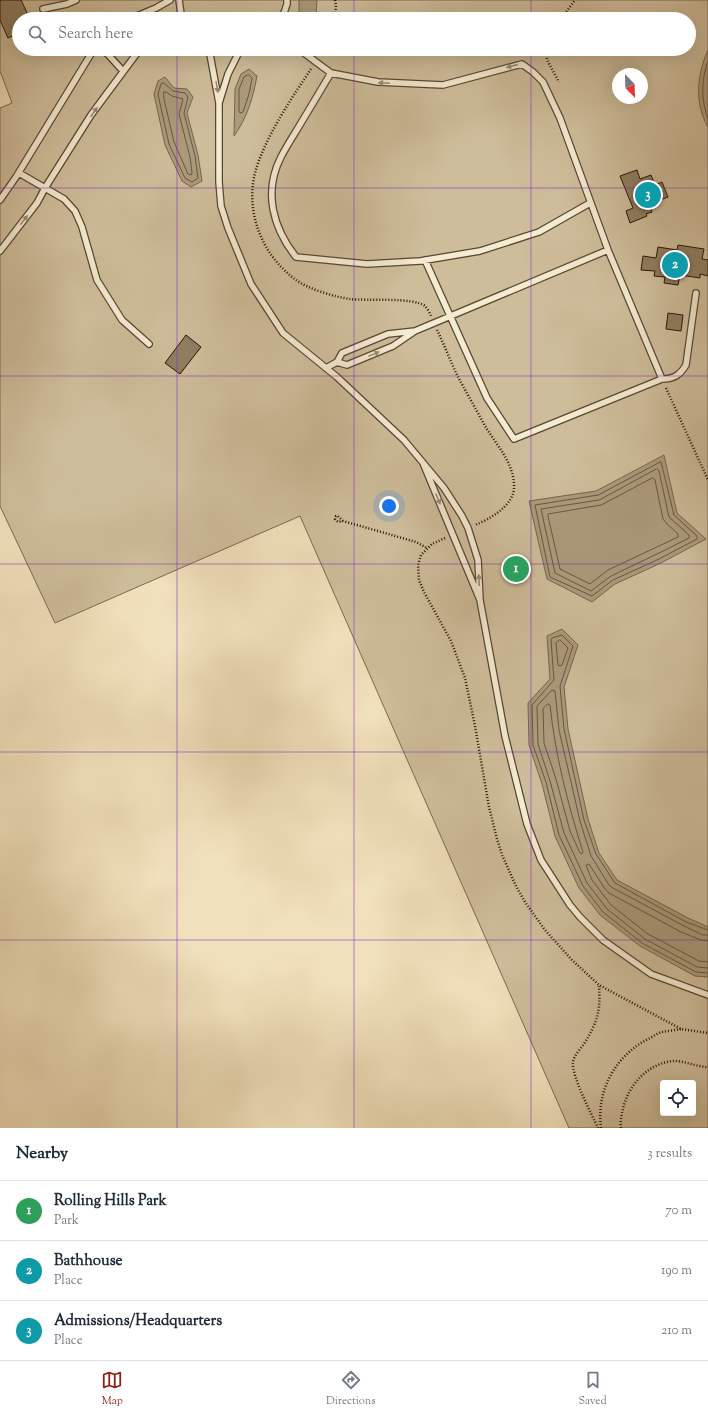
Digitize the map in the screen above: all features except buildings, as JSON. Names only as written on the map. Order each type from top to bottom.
[{"type":"lane","points":[[43,9],[67,4],[76,0]]},
{"type":"lane","points":[[147,12],[170,0]]},
{"type":"lane","points":[[179,0],[181,12]]},
{"type":"lane","points":[[284,12],[287,0]]},
{"type":"lane","points":[[0,200],[19,173],[90,56]]},
{"type":"lane","points":[[110,56],[123,72]]},
{"type":"lane","points":[[0,251],[37,203],[91,115],[135,56]]},
{"type":"lane","points":[[211,56],[220,103],[219,182],[221,206],[228,228],[251,284],[283,333],[326,368],[404,440],[444,488],[468,528],[478,560],[480,600],[505,736],[528,824],[541,860],[580,918],[603,940],[651,974],[708,995]]},
{"type":"lane","points":[[220,103],[228,74],[238,56]]},
{"type":"lane","points":[[308,56],[331,73],[378,82],[443,85],[522,64],[533,72],[543,82],[560,118],[590,204],[662,379]]},
{"type":"lane","points":[[331,73],[280,158],[273,176],[273,212],[279,232],[296,257],[367,264],[425,260],[480,251],[538,232],[590,204]]},
{"type":"lane","points":[[19,173],[64,199],[75,211],[82,227],[97,280],[122,320],[148,344]]},
{"type":"lane","points":[[326,368],[337,362],[342,353],[388,334],[415,330],[434,323],[608,250]]},
{"type":"lane","points":[[425,260],[487,398],[514,439],[662,379],[670,379],[682,372],[686,364],[696,293]]},
{"type":"lane","points":[[337,362],[348,365],[393,346],[415,330]]},
{"type":"lane","points":[[423,464],[480,600]]},
{"type":"path","points":[[335,0],[336,12]]},
{"type":"path","points":[[566,12],[575,0]]},
{"type":"path","points":[[319,56],[290,102],[264,149],[256,172],[253,184],[254,208],[261,237],[269,253],[282,268],[297,281],[324,293],[350,299],[414,301],[425,306],[456,373],[486,427],[506,458],[512,471],[514,486],[513,494],[509,501],[494,515],[468,528]]},
{"type":"path","points":[[547,56],[547,60],[559,82]]},
{"type":"path","points":[[662,379],[708,480]]},
{"type":"path","points":[[343,521],[416,542],[427,548]]},
{"type":"path","points":[[453,534],[432,544],[421,555],[418,565],[419,580],[451,642],[465,678],[489,807],[502,855],[511,876],[524,902],[545,930],[571,959],[599,985],[681,1029]]},
{"type":"path","points":[[599,985],[600,999],[598,1016],[573,1062],[574,1072],[600,1128]]},
{"type":"path","points":[[600,1128],[600,1108],[604,1088],[618,1064],[639,1044],[661,1032],[681,1029],[708,1033]]},
{"type":"path","points":[[621,1128],[620,1124],[623,1108],[629,1090],[640,1076],[665,1062],[674,1061],[708,1067]]},
{"type":"shaded area","points":[[0,0],[708,0],[708,1128],[569,1128],[300,516],[55,623],[0,506],[0,108],[12,103],[0,71]]},
{"type":"water","points":[[299,0],[317,0],[316,12],[299,12]]},
{"type":"water","points":[[708,50],[708,127],[699,98],[699,79]]},
{"type":"water","points":[[249,69],[257,76],[246,115],[234,136],[235,89],[241,74]]},
{"type":"water","points":[[165,77],[174,88],[187,89],[193,97],[187,113],[198,155],[202,181],[191,187],[182,181],[165,145],[154,94],[158,81]]},
{"type":"water","points":[[664,455],[677,513],[706,539],[661,563],[615,584],[592,602],[547,579],[529,501],[596,491]]},
{"type":"water","points":[[562,629],[578,645],[564,687],[568,729],[588,819],[599,853],[617,880],[708,927],[708,977],[695,976],[640,946],[600,915],[579,888],[555,836],[542,784],[529,745],[528,703],[550,679],[547,636]]},
{"type":"place","name":"Admissions/Headquarters","points":[[648,195]]},
{"type":"place","name":"Bathhouse","points":[[675,265]]},
{"type":"place","name":"Rolling Hills Park","points":[[516,569]]}]
